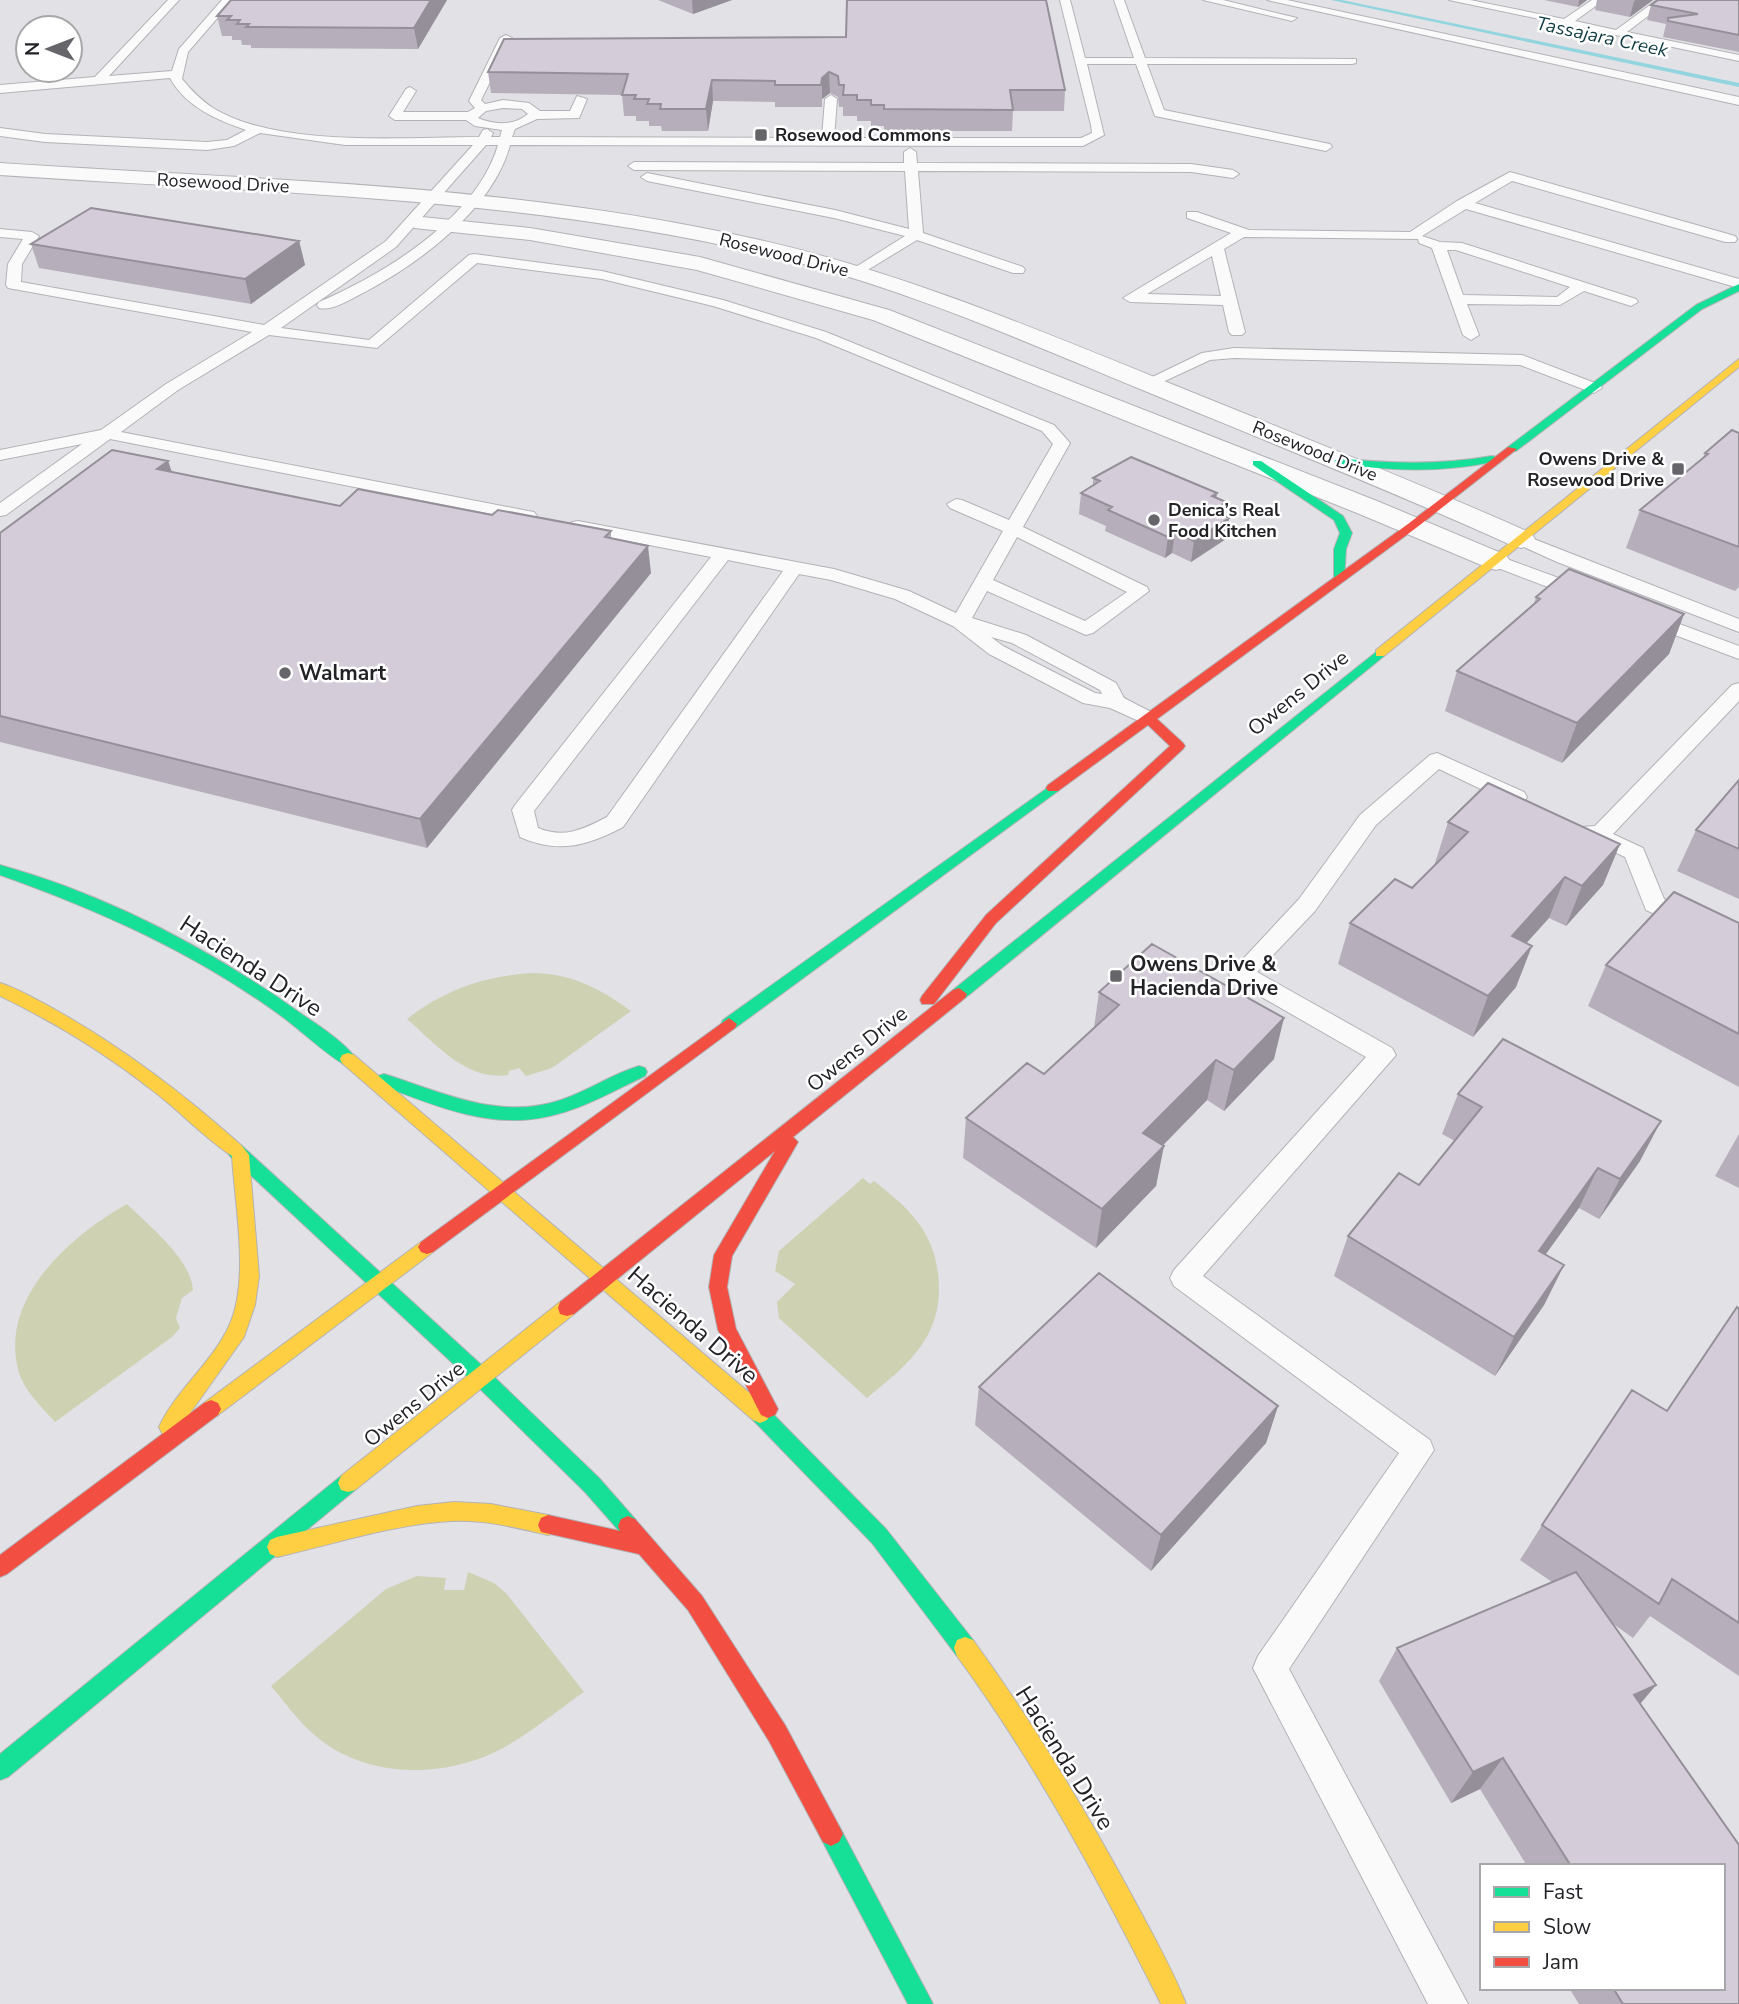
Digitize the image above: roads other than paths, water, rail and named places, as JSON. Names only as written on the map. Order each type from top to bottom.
[{"type":"street","name":"Rosewood Drive","points":[[0,169],[433,197],[648,224],[726,240],[856,273],[924,294],[1443,503],[1521,539]]},
{"type":"street","name":"Rosewood Drive","points":[[386,219],[530,234],[617,248],[700,264],[800,290],[893,319],[1496,561]]},
{"type":"street","points":[[0,1567],[501,1191],[1412,526],[1699,307],[1739,286]]},
{"type":"street","name":"Owens Drive","points":[[0,1769],[481,1377],[801,1122],[1739,362]]},
{"type":"street","points":[[1339,461],[1423,470],[1448,469],[1504,456]]},
{"type":"street","points":[[1257,463],[1339,518],[1346,533],[1340,549],[1340,578]]},
{"type":"street","points":[[888,1051],[990,919],[1178,746],[1148,718]]},
{"type":"street","name":"Hacienda Drive","points":[[0,870],[47,884],[148,928],[240,981],[338,1051],[756,1410],[879,1536],[993,1684],[1100,1857],[1174,2004]]},
{"type":"street","points":[[0,989],[35,1005],[122,1058],[209,1126],[481,1377],[592,1485],[695,1603],[776,1733],[921,2004]]},
{"type":"street","points":[[362,1072],[478,1113],[506,1115],[545,1111],[698,1047]]},
{"type":"street","points":[[782,1436],[727,1330],[718,1287],[723,1255],[801,1122]]},
{"type":"street","points":[[149,1455],[237,1331],[246,1305],[250,1276],[240,1155]]},
{"type":"street","points":[[271,1549],[417,1516],[453,1511],[491,1513],[646,1546]]},
{"type":"lane","points":[[97,82],[174,0]]},
{"type":"lane","points":[[228,0],[183,51],[176,79],[186,95],[205,110],[259,129],[345,141],[1083,142],[1098,135],[1065,0]]},
{"type":"lane","points":[[1119,0],[1159,113],[1326,147]]},
{"type":"lane","points":[[1208,0],[1307,22]]},
{"type":"lane","points":[[1272,0],[1739,101]]},
{"type":"lane","points":[[1454,0],[1739,58]]},
{"type":"lane","points":[[1566,23],[1599,0]]},
{"type":"lane","points":[[1618,33],[1664,0]]},
{"type":"lane","points":[[1570,8],[1584,11]]},
{"type":"lane","points":[[506,38],[475,101],[476,112],[472,120],[490,126],[511,125],[527,121],[534,115],[575,115]]},
{"type":"lane","points":[[1081,61],[1352,61]]},
{"type":"lane","points":[[0,89],[177,74]]},
{"type":"lane","points":[[388,128],[410,91]]},
{"type":"lane","points":[[572,128],[581,99]]},
{"type":"lane","points":[[828,142],[831,99]]},
{"type":"lane","points":[[395,116],[476,112],[515,104],[532,109],[534,115]]},
{"type":"lane","points":[[271,326],[370,284],[402,265],[471,201],[498,162],[511,125]]},
{"type":"lane","points":[[0,511],[197,370],[271,326],[391,244],[483,141],[490,126]]},
{"type":"lane","points":[[0,132],[45,138],[207,146],[230,143],[259,129]]},
{"type":"lane","points":[[638,141],[632,171],[653,179],[835,214],[916,235],[1018,270]]},
{"type":"lane","points":[[909,142],[916,235]]},
{"type":"lane","points":[[634,166],[1191,168],[1233,174]]},
{"type":"lane","points":[[1413,236],[1510,176],[1730,239]]},
{"type":"lane","points":[[1462,204],[1739,286]]},
{"type":"lane","points":[[1192,215],[1243,232],[1413,236],[1438,246],[1457,246],[1632,302]]},
{"type":"lane","points":[[1230,300],[1130,299],[1243,232]]},
{"type":"lane","points":[[0,233],[32,236],[15,264],[13,285],[372,345],[474,258],[602,275],[718,303],[821,335],[1048,428],[1062,443],[960,622]]},
{"type":"lane","points":[[856,273],[916,235]]},
{"type":"lane","points":[[1438,246],[1471,335]]},
{"type":"lane","points":[[1217,247],[1237,332]]},
{"type":"lane","points":[[0,290],[23,286]]},
{"type":"lane","points":[[1457,299],[1560,301],[1582,286]]},
{"type":"lane","points":[[1148,383],[1207,356],[1234,353],[1522,360],[1594,388]]},
{"type":"lane","points":[[0,455],[108,434],[539,518]]},
{"type":"lane","points":[[956,503],[1140,591],[1086,629],[982,582]]},
{"type":"lane","points":[[565,523],[858,581],[902,595],[960,622],[996,650],[1090,699],[1115,702],[1148,718]]},
{"type":"lane","points":[[1521,539],[1739,626]]},
{"type":"lane","points":[[723,554],[523,810],[528,832],[543,840],[581,841],[615,822],[794,568]]},
{"type":"lane","points":[[1496,561],[1606,603]]},
{"type":"lane","points":[[1631,612],[1739,653]]},
{"type":"lane","points":[[1598,836],[1739,689]]},
{"type":"lane","points":[[1448,2004],[1270,1668],[1419,1450],[1184,1278],[1383,1055],[1241,974],[1307,905],[1368,820],[1437,760],[1634,853],[1654,904],[1739,945]]},
{"type":"waterway","name":"Tassajara Creek","points":[[1334,0],[1739,85]]},
{"type":"place","name":"Rosewood Commons","points":[[761,135]]},
{"type":"place","name":"Owens Drive & Rosewood Drive","points":[[1678,469]]},
{"type":"place","name":"Denica’s Real Food Kitchen","points":[[1154,520]]},
{"type":"place","name":"Walmart","points":[[285,673]]},
{"type":"place","name":"Owens Drive & Hacienda Drive","points":[[1116,976]]}]
